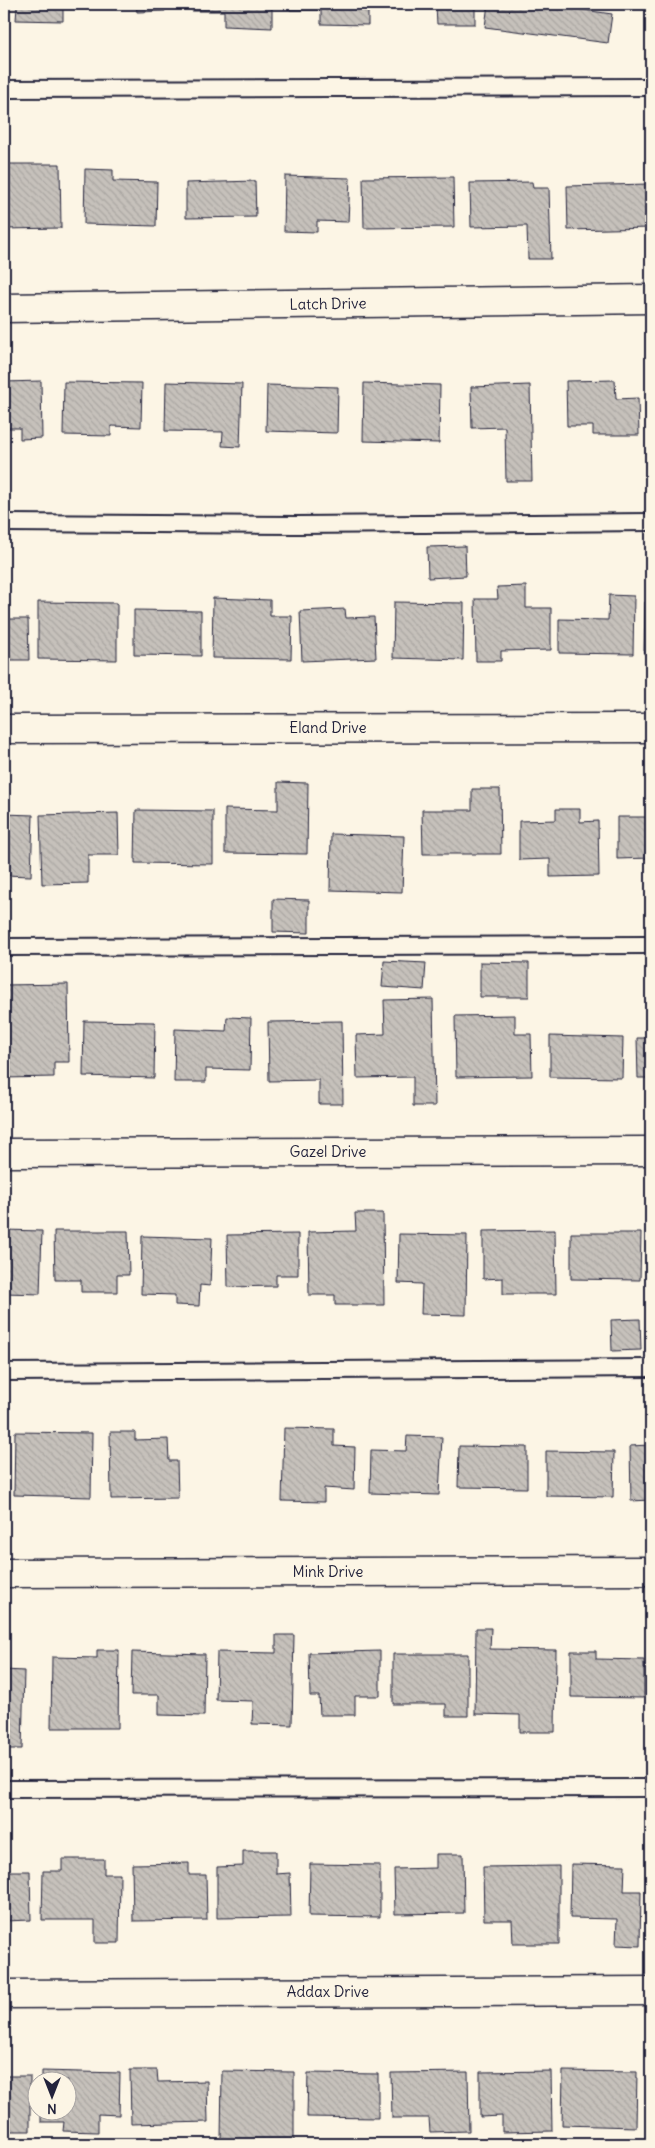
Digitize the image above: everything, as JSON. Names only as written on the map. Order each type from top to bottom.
[{"type":"street","name":"Latch Drive","points":[[4,308],[651,299]]},
{"type":"street","name":"Eland Drive","points":[[4,729],[651,728]]},
{"type":"street","name":"Gazel Drive","points":[[4,1153],[651,1150]]},
{"type":"street","name":"Mink Drive","points":[[4,1573],[651,1571]]},
{"type":"street","name":"Addax Drive","points":[[4,1994],[651,1991]]},
{"type":"lane","points":[[4,89],[651,87]]},
{"type":"lane","points":[[4,523],[651,522]]},
{"type":"lane","points":[[4,946],[651,945]]},
{"type":"lane","points":[[4,1372],[651,1368]]},
{"type":"lane","points":[[4,1788],[651,1788]]},
{"type":"building","points":[[4,4],[63,4],[63,21],[16,20],[17,7],[4,7]]},
{"type":"building","points":[[136,4],[165,4],[165,11],[137,12]]},
{"type":"building","points":[[192,4],[272,4],[272,28],[224,26],[224,11],[192,11]]},
{"type":"building","points":[[290,4],[368,4],[368,25],[321,24],[321,10],[290,10]]},
{"type":"building","points":[[391,4],[475,4],[475,24],[437,24],[436,6],[391,7]]},
{"type":"building","points":[[488,4],[578,4],[577,9],[612,14],[608,43],[485,27]]},
{"type":"building","points":[[4,164],[60,164],[61,228],[4,229]]},
{"type":"building","points":[[85,169],[113,170],[113,181],[157,182],[156,226],[84,224]]},
{"type":"building","points":[[285,176],[350,178],[348,222],[317,221],[317,232],[284,231]]},
{"type":"building","points":[[453,177],[454,227],[364,228],[363,178]]},
{"type":"building","points":[[255,181],[256,217],[186,218],[186,183]]},
{"type":"building","points":[[532,182],[533,188],[549,188],[551,259],[528,259],[527,226],[471,227],[470,183]]},
{"type":"building","points":[[649,184],[650,228],[568,230],[567,186]]},
{"type":"building","points":[[615,380],[616,399],[638,398],[639,435],[593,435],[593,426],[567,426],[566,381]]},
{"type":"building","points":[[41,381],[42,438],[20,439],[20,428],[4,428],[4,382]]},
{"type":"building","points":[[64,382],[142,383],[141,427],[111,426],[111,436],[63,435]]},
{"type":"building","points":[[166,382],[242,384],[240,447],[222,446],[223,432],[165,431]]},
{"type":"building","points":[[364,383],[440,385],[439,443],[363,441]]},
{"type":"building","points":[[267,385],[338,387],[337,433],[266,431]]},
{"type":"building","points":[[530,385],[532,481],[506,481],[505,427],[472,428],[471,387]]},
{"type":"building","points":[[465,546],[466,576],[428,578],[427,547]]},
{"type":"building","points":[[526,586],[526,608],[551,608],[551,650],[501,651],[501,661],[476,661],[475,599],[498,599],[497,587]]},
{"type":"building","points":[[609,595],[634,596],[633,654],[559,653],[559,619],[608,620]]},
{"type":"building","points":[[213,598],[270,600],[270,616],[292,616],[291,659],[212,658]]},
{"type":"building","points":[[38,602],[117,603],[117,660],[38,659]]},
{"type":"building","points":[[394,602],[464,603],[463,660],[393,658]]},
{"type":"building","points":[[645,602],[651,602],[651,654],[644,654]]},
{"type":"building","points":[[4,606],[5,619],[28,619],[29,660],[4,660]]},
{"type":"building","points":[[345,609],[346,618],[374,617],[376,658],[302,661],[300,611]]},
{"type":"building","points":[[134,610],[201,611],[201,656],[134,655]]},
{"type":"building","points":[[278,782],[308,783],[307,854],[225,853],[225,809],[278,810]]},
{"type":"building","points":[[472,789],[500,789],[501,854],[423,854],[422,810],[472,810]]},
{"type":"building","points":[[556,809],[580,809],[580,822],[598,821],[599,876],[550,877],[550,859],[519,860],[519,821],[556,820]]},
{"type":"building","points":[[136,810],[213,811],[213,864],[135,863]]},
{"type":"building","points":[[118,813],[119,855],[88,855],[88,883],[42,884],[40,815]]},
{"type":"building","points":[[4,814],[33,815],[31,876],[4,875]]},
{"type":"building","points":[[617,817],[651,817],[651,858],[617,859]]},
{"type":"building","points":[[331,834],[404,836],[402,892],[330,890]]},
{"type":"building","points":[[273,899],[309,900],[309,933],[273,932]]},
{"type":"building","points":[[384,961],[426,963],[424,990],[382,987]]},
{"type":"building","points":[[480,962],[529,963],[529,997],[480,997]]},
{"type":"building","points":[[68,984],[69,1062],[54,1062],[54,1077],[4,1078],[4,985]]},
{"type":"building","points":[[433,999],[435,1106],[413,1106],[413,1077],[357,1078],[356,1035],[385,1034],[384,1000]]},
{"type":"building","points":[[515,1015],[515,1034],[531,1034],[532,1076],[456,1077],[455,1016]]},
{"type":"building","points":[[227,1017],[251,1018],[250,1070],[206,1069],[206,1082],[174,1082],[175,1029],[226,1031]]},
{"type":"building","points":[[84,1021],[155,1022],[154,1078],[83,1076]]},
{"type":"building","points":[[342,1021],[343,1104],[319,1104],[319,1080],[269,1081],[268,1022]]},
{"type":"building","points":[[550,1036],[623,1038],[622,1078],[550,1077]]},
{"type":"building","points":[[637,1038],[651,1038],[651,1078],[638,1078]]},
{"type":"building","points":[[355,1213],[383,1213],[384,1305],[335,1305],[335,1295],[309,1295],[308,1232],[356,1231]]},
{"type":"building","points":[[4,1230],[42,1231],[40,1294],[4,1293]]},
{"type":"building","points":[[555,1230],[556,1294],[503,1294],[503,1278],[483,1279],[483,1231]]},
{"type":"building","points":[[54,1231],[128,1231],[129,1275],[117,1275],[117,1292],[81,1292],[81,1280],[55,1280]]},
{"type":"building","points":[[571,1233],[641,1233],[640,1280],[571,1279]]},
{"type":"building","points":[[298,1234],[298,1275],[276,1275],[276,1286],[228,1287],[227,1235]]},
{"type":"building","points":[[399,1234],[467,1235],[466,1315],[421,1314],[422,1284],[398,1283]]},
{"type":"building","points":[[142,1236],[212,1238],[210,1286],[200,1285],[199,1306],[175,1305],[175,1295],[141,1294]]},
{"type":"building","points":[[640,1319],[641,1350],[612,1351],[611,1320]]},
{"type":"building","points":[[649,1422],[651,1422],[651,1500],[631,1501],[630,1446],[650,1445]]},
{"type":"building","points":[[284,1428],[334,1429],[334,1446],[355,1447],[354,1490],[324,1488],[324,1502],[282,1501]]},
{"type":"building","points":[[15,1432],[92,1433],[91,1497],[14,1495]]},
{"type":"building","points":[[110,1432],[135,1432],[135,1440],[168,1439],[169,1461],[177,1461],[178,1498],[111,1499]]},
{"type":"building","points":[[407,1436],[442,1437],[439,1495],[370,1493],[371,1450],[406,1451]]},
{"type":"building","points":[[459,1446],[527,1447],[527,1488],[458,1487]]},
{"type":"building","points":[[546,1451],[614,1452],[613,1497],[546,1496]]},
{"type":"building","points":[[476,1628],[491,1628],[490,1649],[556,1650],[555,1732],[520,1732],[520,1715],[475,1714]]},
{"type":"building","points":[[276,1635],[294,1635],[292,1725],[252,1724],[253,1701],[216,1700],[217,1652],[276,1653]]},
{"type":"building","points":[[97,1650],[119,1650],[118,1728],[51,1728],[52,1657],[97,1658]]},
{"type":"building","points":[[380,1651],[380,1696],[355,1696],[355,1715],[320,1715],[319,1696],[310,1696],[309,1653]]},
{"type":"building","points":[[571,1651],[596,1651],[596,1659],[644,1660],[644,1698],[571,1697]]},
{"type":"building","points":[[132,1652],[205,1654],[204,1716],[159,1715],[159,1695],[131,1695]]},
{"type":"building","points":[[393,1654],[468,1654],[468,1716],[446,1716],[446,1704],[393,1704]]},
{"type":"building","points":[[4,1670],[24,1671],[22,1749],[4,1749]]},
{"type":"building","points":[[243,1851],[276,1851],[276,1874],[290,1873],[291,1917],[217,1918],[217,1867],[243,1866]]},
{"type":"building","points":[[436,1854],[463,1854],[464,1913],[395,1914],[394,1869],[436,1868]]},
{"type":"building","points":[[62,1859],[104,1859],[104,1874],[120,1874],[119,1943],[95,1943],[95,1920],[42,1920],[43,1871],[62,1871]]},
{"type":"building","points":[[189,1863],[189,1875],[206,1875],[207,1920],[133,1921],[132,1864]]},
{"type":"building","points":[[310,1864],[380,1865],[380,1917],[309,1916]]},
{"type":"building","points":[[571,1864],[625,1865],[624,1891],[641,1891],[640,1946],[616,1945],[617,1919],[570,1918]]},
{"type":"building","points":[[559,1866],[559,1944],[513,1944],[512,1920],[484,1920],[483,1867]]},
{"type":"building","points":[[4,1871],[30,1871],[31,1920],[4,1921]]},
{"type":"building","points":[[130,2070],[157,2070],[158,2082],[207,2081],[208,2122],[131,2124]]},
{"type":"building","points":[[222,2071],[294,2072],[294,2141],[221,2140]]},
{"type":"building","points":[[551,2071],[552,2131],[502,2132],[502,2116],[480,2117],[480,2072]]},
{"type":"building","points":[[563,2071],[637,2072],[636,2127],[562,2125]]},
{"type":"building","points":[[78,2072],[120,2073],[119,2115],[98,2114],[98,2132],[63,2131],[64,2122],[41,2122],[41,2120],[78,2120]]},
{"type":"building","points":[[468,2072],[469,2131],[430,2132],[429,2118],[392,2118],[391,2073]]},
{"type":"building","points":[[308,2073],[378,2074],[378,2118],[307,2117]]},
{"type":"building","points":[[647,2073],[651,2073],[651,2119],[648,2119]]},
{"type":"building","points":[[4,2076],[28,2076],[28,2120],[30,2120],[30,2131],[4,2131]]}]
